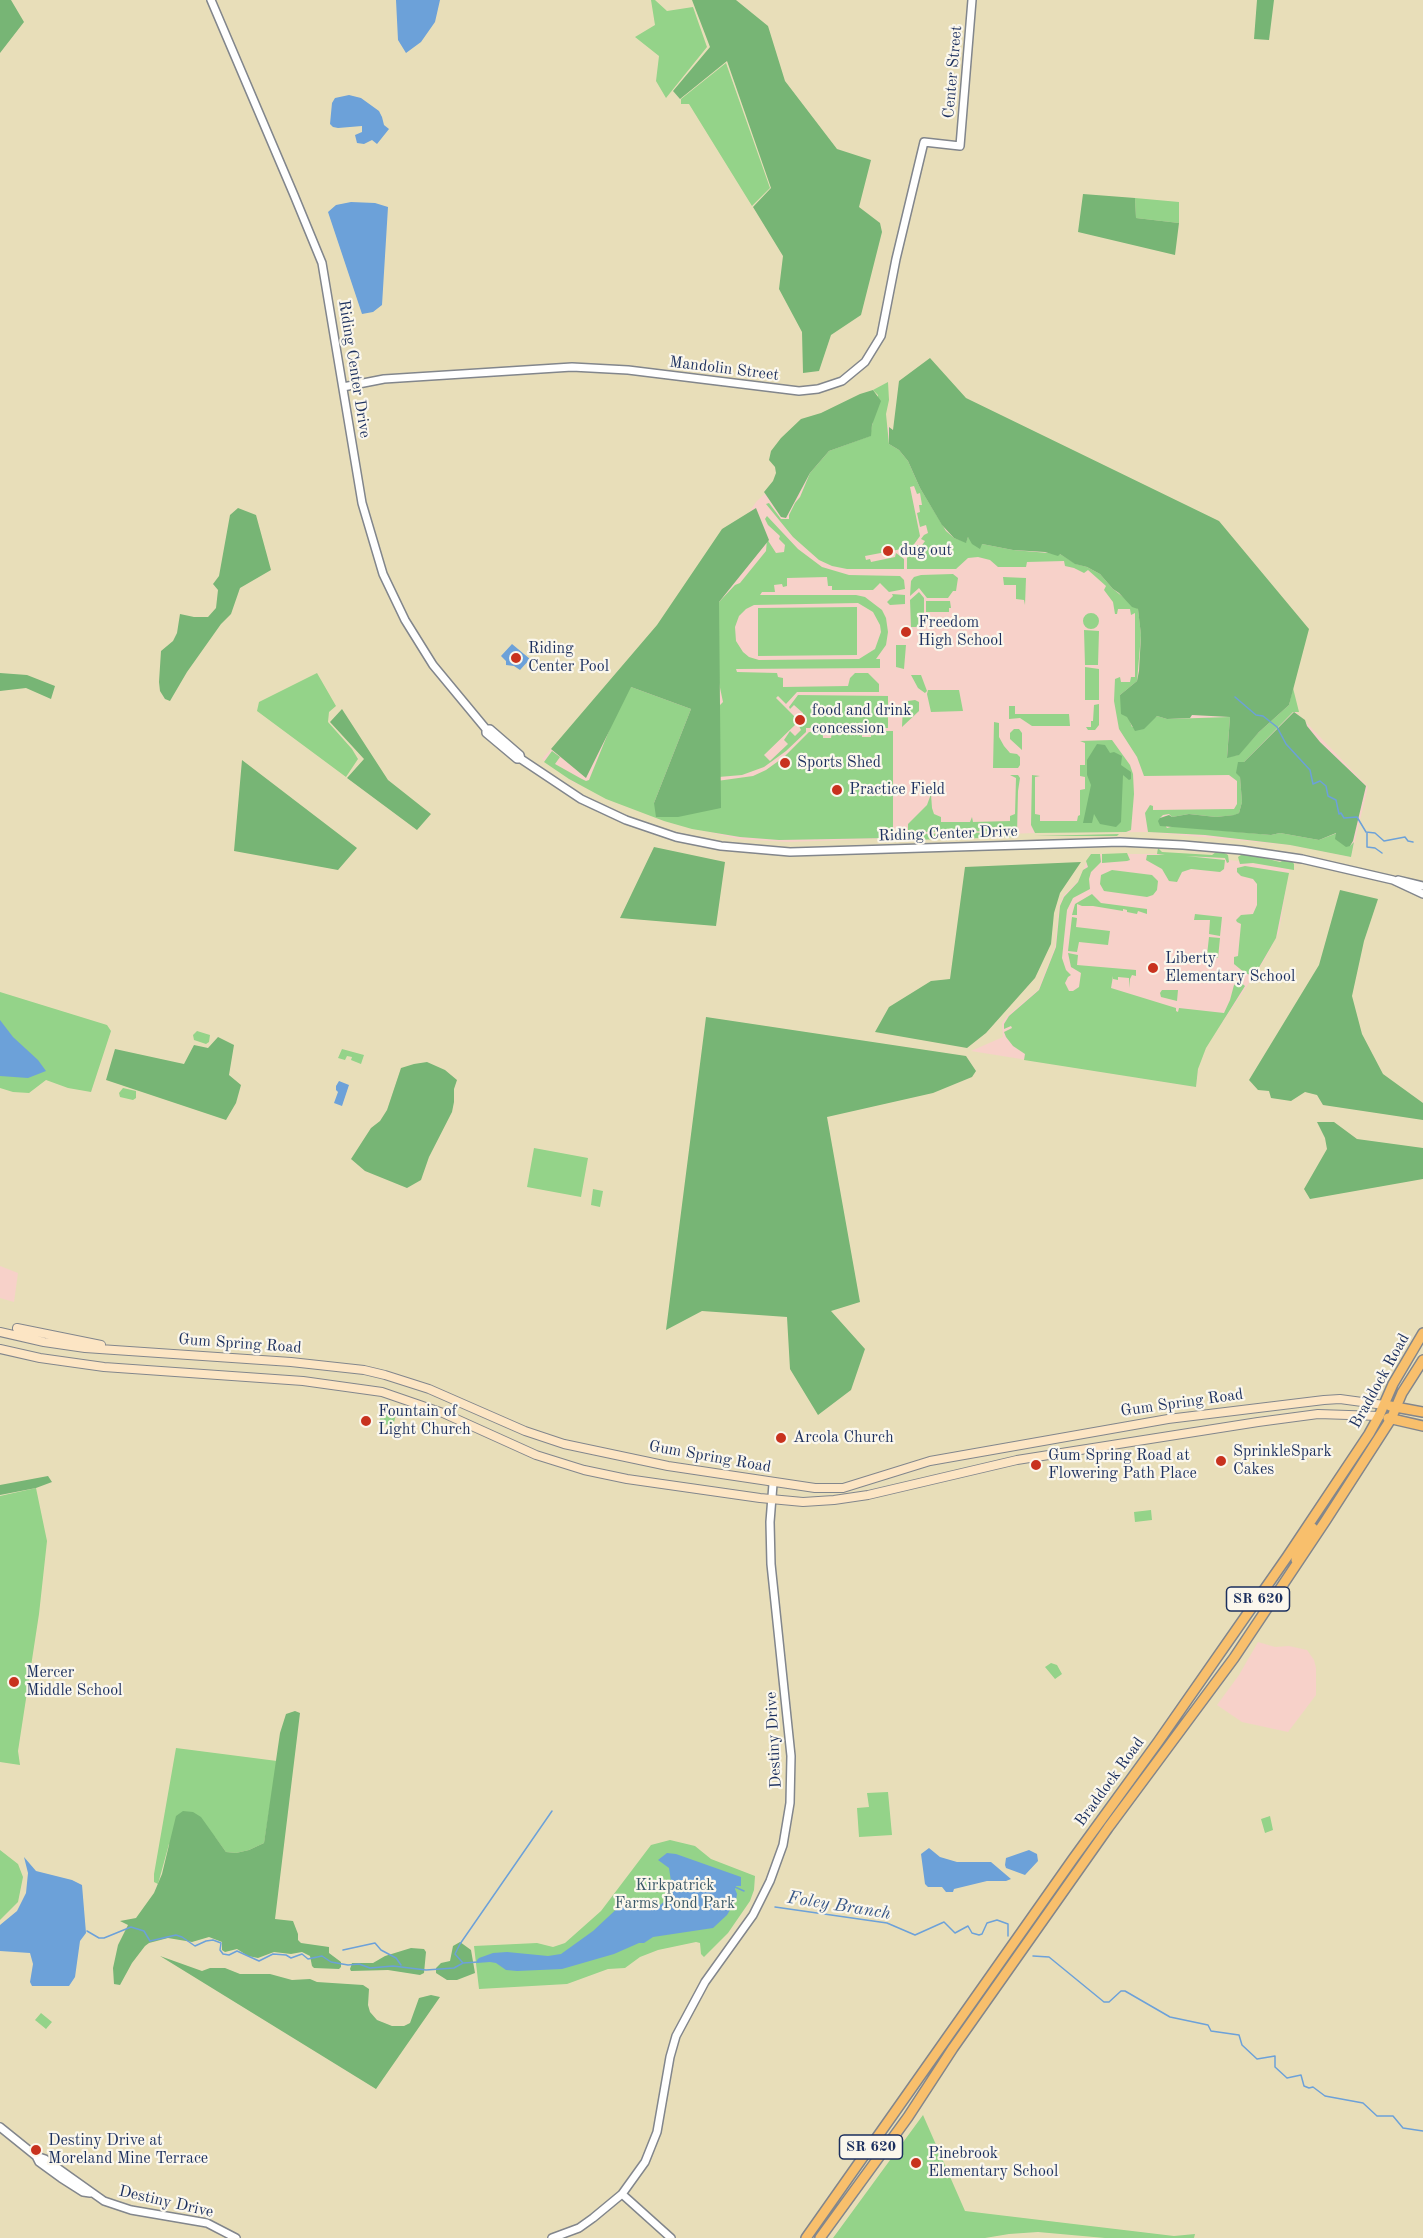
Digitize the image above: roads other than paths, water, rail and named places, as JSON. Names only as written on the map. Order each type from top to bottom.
[{"type":"main road","points":[[17,1328],[91,1342],[117,1350]]},
{"type":"main road","name":"Gum Spring Road","points":[[0,1332],[44,1342],[117,1350],[291,1362],[385,1374],[438,1392],[525,1431],[564,1444],[668,1467],[773,1484],[815,1488],[843,1488],[930,1461],[1168,1419],[1248,1408],[1340,1399],[1423,1412]]},
{"type":"main road","name":"Braddock Road","points":[[806,2238],[1255,1603],[1379,1416],[1393,1384],[1423,1333]]},
{"type":"main road","name":"Gum Spring Road","points":[[0,1349],[104,1367],[303,1381],[382,1392],[443,1413],[516,1447],[560,1463],[627,1479],[772,1499],[821,1502],[868,1495],[1017,1460],[1267,1420],[1318,1414],[1379,1416],[1423,1426]]},
{"type":"main road","name":"Braddock Road","points":[[820,2238],[908,2116],[1108,1828],[1234,1658],[1391,1419],[1402,1393],[1423,1360]]},
{"type":"main road","points":[[1297,1565],[1295,1558],[1316,1524],[1317,1511]]},
{"type":"main road","points":[[1234,1658],[1233,1644],[1255,1613],[1255,1603]]},
{"type":"main road","points":[[978,2014],[981,2001],[1005,1967],[1022,1932]]},
{"type":"street","name":"Riding Center Drive","points":[[210,0],[318,253],[327,284],[363,503],[383,574],[405,621],[448,686],[486,729],[486,733],[517,759],[521,759],[561,787],[611,813],[676,837],[721,846],[790,852],[1147,843],[1241,850],[1302,859],[1393,880],[1423,894]]},
{"type":"street","name":"Center Street","points":[[924,142],[960,146],[972,0]]},
{"type":"street","name":"Mandolin Street","points":[[343,387],[384,379],[572,367],[628,370],[785,390],[806,391],[830,386],[860,367],[871,354],[881,336],[896,259],[924,142]]},
{"type":"street","name":"Riding Center Drive","points":[[1393,880],[1423,886]]},
{"type":"street","name":"Destiny Drive","points":[[552,2238],[579,2228],[622,2194],[645,2162],[657,2132],[670,2057],[676,2036],[705,1982],[755,1912],[771,1881],[786,1831],[790,1803],[791,1756],[771,1564],[773,1484]]},
{"type":"street","name":"Destiny Drive","points":[[0,2127],[36,2156],[39,2162],[83,2192],[131,2210],[207,2223],[236,2238]]},
{"type":"street","points":[[622,2194],[671,2238]]},
{"type":"water","points":[[396,0],[440,0],[435,22],[421,42],[406,53],[398,40]]},
{"type":"water","points":[[349,95],[361,98],[379,111],[384,125],[389,129],[377,144],[372,140],[364,144],[357,143],[355,135],[362,132],[362,126],[338,128],[330,124],[332,103],[335,98]]},
{"type":"water","points":[[351,202],[375,203],[388,207],[382,305],[373,312],[362,314],[328,212],[336,205]]},
{"type":"water","name":"Riding Center Pool","points":[[512,644],[530,659],[520,670],[506,665],[506,661],[501,656]]},
{"type":"water","points":[[0,1020],[46,1071],[28,1078],[0,1076]]},
{"type":"water","points":[[339,1081],[349,1085],[342,1106],[334,1103],[338,1092],[336,1086]]},
{"type":"water","points":[[929,1848],[940,1857],[957,1862],[991,1862],[1011,1879],[987,1881],[954,1889],[953,1892],[946,1892],[942,1887],[928,1887],[925,1884],[921,1854]]},
{"type":"water","points":[[1029,1850],[1037,1854],[1038,1861],[1025,1875],[1006,1868],[1006,1858]]},
{"type":"water","points":[[667,1853],[676,1854],[741,1877],[741,1886],[736,1886],[735,1889],[736,1900],[727,1915],[713,1928],[653,1937],[644,1943],[614,1954],[562,1969],[517,1971],[506,1970],[496,1963],[477,1963],[479,1958],[493,1953],[548,1956],[561,1954],[593,1931],[623,1903],[628,1902],[643,1908],[660,1905],[666,1900],[672,1888],[669,1868],[658,1860]]},
{"type":"water","points":[[24,1857],[36,1871],[72,1880],[82,1885],[86,1933],[80,1941],[75,1977],[69,1986],[32,1986],[30,1982],[33,1964],[30,1953],[0,1951],[0,1925],[17,1911],[26,1893],[28,1873]]},
{"type":"waterway","points":[[1235,697],[1256,715],[1263,716],[1277,727],[1286,744],[1310,770],[1313,784],[1320,781],[1326,786],[1328,796],[1336,800],[1339,814],[1341,813],[1344,818],[1357,817],[1366,832],[1375,833],[1384,841],[1405,837],[1408,841],[1413,842]]},
{"type":"waterway","points":[[1367,833],[1367,847],[1375,848],[1382,853]]},
{"type":"waterway","points":[[463,1963],[455,1954],[460,1944],[552,1811]]},
{"type":"waterway","points":[[735,1887],[744,1891]]},
{"type":"waterway","name":"Foley Branch","points":[[775,1907],[887,1923],[915,1935],[944,1922],[955,1933],[968,1926],[972,1933],[979,1935],[982,1934],[987,1923],[997,1920],[1008,1924],[1008,1936]]},
{"type":"waterway","points":[[87,1931],[99,1938],[104,1938],[131,1927],[144,1931],[150,1941],[176,1935],[195,1946],[213,1940],[221,1943],[220,1950],[223,1954],[229,1955],[237,1951],[259,1961],[273,1954],[286,1955],[291,1958],[302,1954],[308,1959],[322,1956],[331,1962],[359,1964],[370,1968],[393,1966],[426,1970],[454,1968],[463,1963],[478,1962]]},
{"type":"waterway","points":[[343,1950],[375,1943],[381,1950],[396,1958],[401,1965]]},
{"type":"waterway","name":"Foley Branch","points":[[1033,1956],[1049,1957],[1104,2002],[1109,2002],[1121,1991],[1125,1991],[1170,2017],[1208,2025],[1211,2031],[1239,2035],[1242,2045],[1257,2059],[1275,2056],[1275,2067],[1287,2078],[1301,2075],[1304,2086],[1313,2087],[1325,2096],[1363,2103],[1377,2116],[1393,2116],[1403,2128],[1423,2131]]},
{"type":"place","name":"dug out","points":[[888,551]]},
{"type":"place","name":"Freedom High School","points":[[906,632]]},
{"type":"place","name":"Riding Center Pool","points":[[516,658]]},
{"type":"place","name":"food and drink concession","points":[[800,720]]},
{"type":"place","name":"Sports Shed","points":[[785,763]]},
{"type":"place","name":"Practice Field","points":[[837,790]]},
{"type":"place","name":"Liberty Elementary School","points":[[1153,968]]},
{"type":"place","name":"Fountain of Light Church","points":[[366,1421]]},
{"type":"place","name":"Arcola Church","points":[[781,1438]]},
{"type":"place","name":"SprinkleSpark Cakes","points":[[1221,1461]]},
{"type":"place","name":"Gum Spring Road at Flowering Path Place","points":[[1036,1465]]},
{"type":"place","name":"Mercer Middle School","points":[[14,1682]]},
{"type":"place","name":"Destiny Drive at Moreland Mine Terrace","points":[[36,2150]]},
{"type":"place","name":"Pinebrook Elementary School","points":[[916,2163]]},
{"type":"park label","name":"Kirkpatrick Farms Pond Park","points":[[675,1895]]}]
